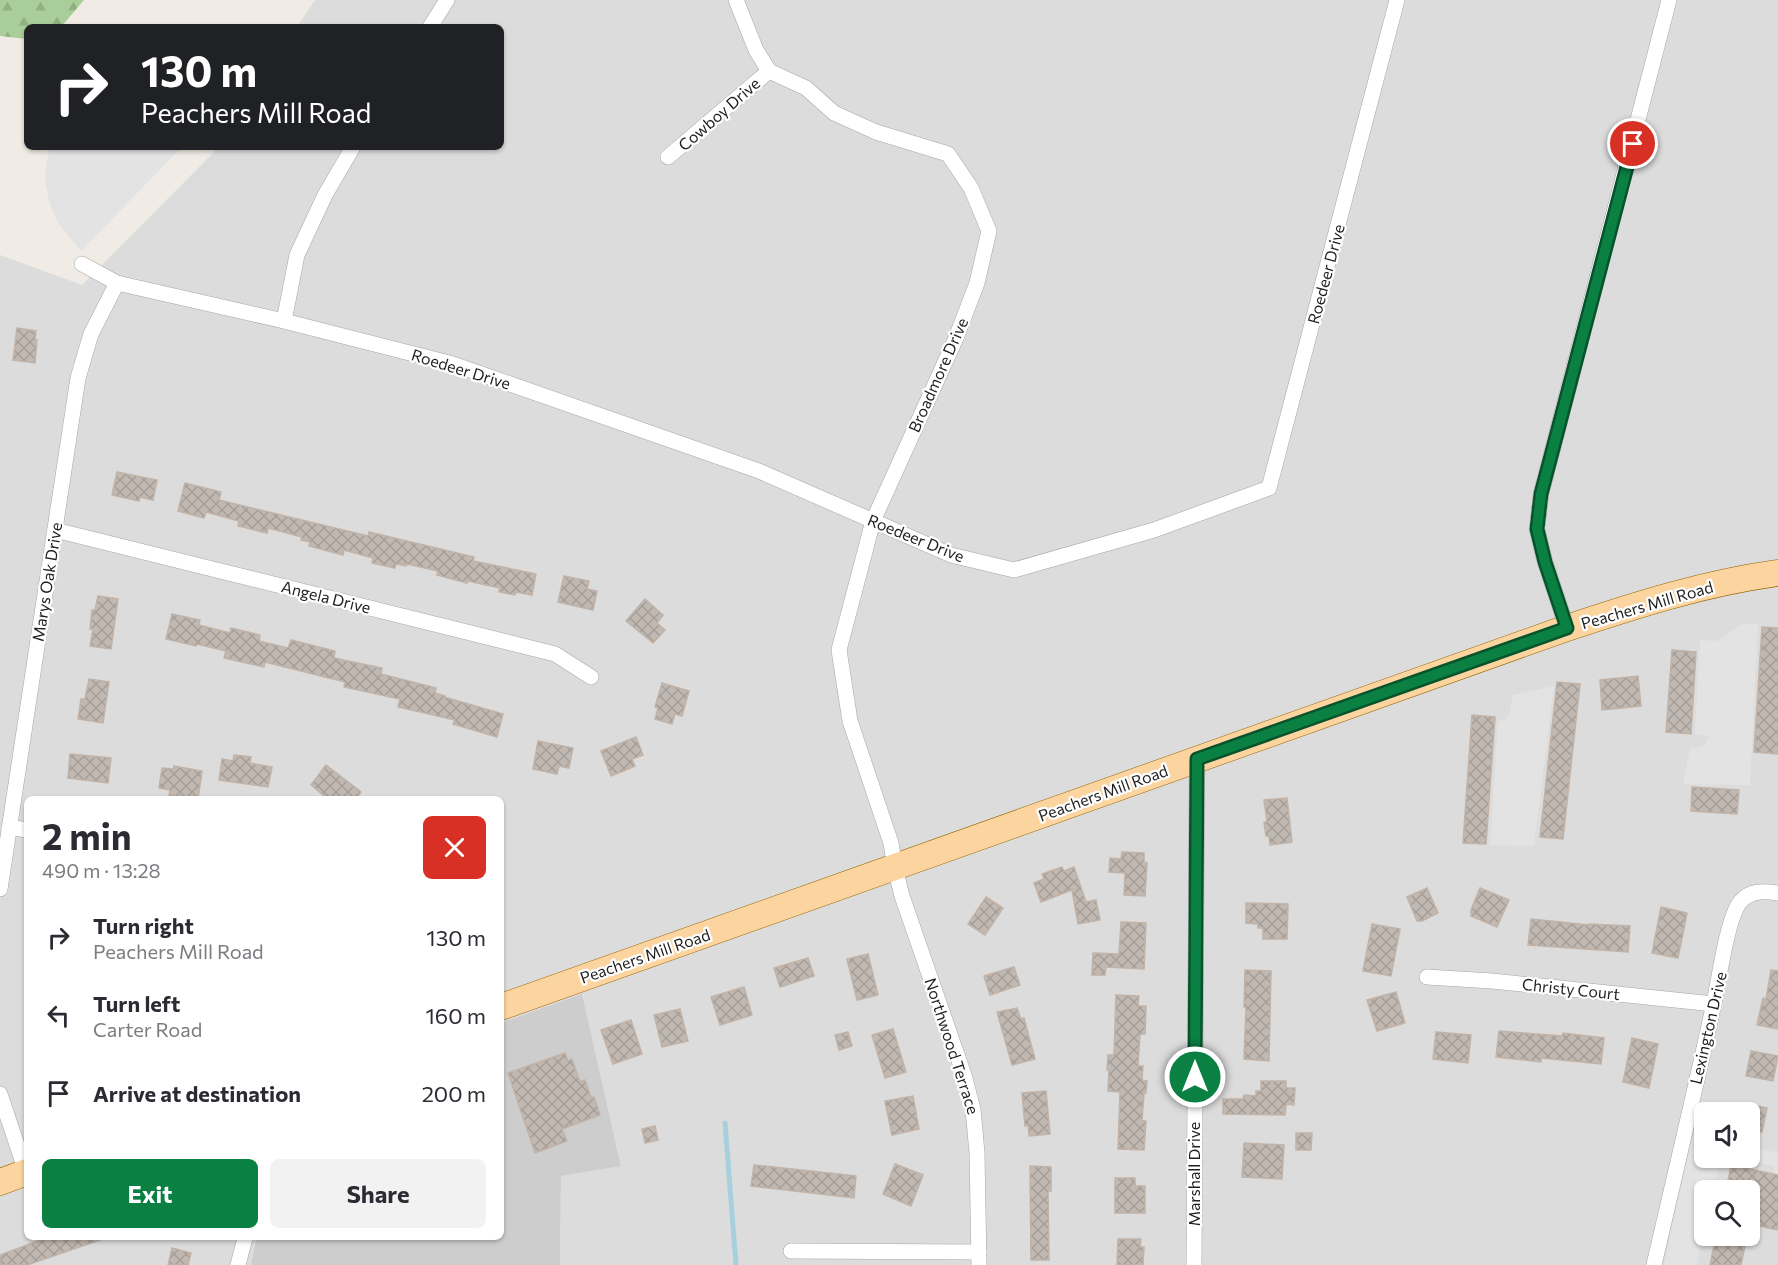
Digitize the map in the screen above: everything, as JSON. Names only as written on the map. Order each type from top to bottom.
[{"type":"main road","name":"Peachers Mill Road","points":[[504,1006],[1567,628],[1660,598],[1749,577],[1778,573]]},
{"type":"main road","points":[[0,1182],[24,1173]]},
{"type":"street","points":[[432,24],[447,0]]},
{"type":"street","points":[[736,0],[756,50],[769,71]]},
{"type":"street","name":"Roedeer Drive","points":[[82,264],[117,283],[284,321],[453,364],[759,471],[951,555],[1014,570],[1154,530],[1269,488],[1398,0]]},
{"type":"street","points":[[1567,628],[1545,562],[1537,529],[1541,494],[1669,0]]},
{"type":"street","name":"Cowboy Drive","points":[[668,157],[769,71]]},
{"type":"street","name":"Broadmore Drive","points":[[769,71],[806,88],[834,113],[876,132],[948,154],[971,188],[989,231],[977,283],[956,338],[873,521],[839,650],[850,721],[891,843],[895,868]]},
{"type":"street","points":[[284,321],[297,255],[325,195],[351,150]]},
{"type":"street","name":"Marys Oak Drive","points":[[0,889],[78,378],[91,334],[117,283]]},
{"type":"street","name":"Angela Drive","points":[[55,530],[555,654],[591,677]]},
{"type":"street","name":"Marshall Drive","points":[[1194,1265],[1197,759]]},
{"type":"street","points":[[9,827],[24,830]]},
{"type":"street","name":"Northwood Terrace","points":[[895,868],[902,896],[964,1075],[973,1109],[978,1153],[979,1259]]},
{"type":"street","name":"Lexington Drive","points":[[1654,1265],[1732,917],[1741,901],[1749,895],[1758,892],[1778,893]]},
{"type":"street","name":"Christy Court","points":[[1427,977],[1492,981],[1714,1004]]},
{"type":"street","points":[[0,1094],[24,1163]]},
{"type":"street","points":[[238,1265],[244,1240]]},
{"type":"street","points":[[791,1251],[979,1259]]},
{"type":"shaded area","points":[[315,0],[1778,0],[1778,1265],[560,1265],[561,1176],[621,1165],[582,995],[504,1022],[504,796],[24,796],[24,1240],[417,1240],[425,1265],[0,1265],[0,255],[82,285],[215,150],[504,150],[504,24],[299,24]]},
{"type":"shaded area","points":[[49,150],[179,150],[81,251],[59,224],[51,208],[45,183]]},
{"type":"shaded area","points":[[1742,624],[1758,624],[1750,785],[1683,784],[1690,748],[1705,744],[1709,736],[1695,734],[1700,640],[1717,641]]},
{"type":"shaded area","points":[[1554,686],[1534,846],[1490,845],[1498,721],[1505,720],[1509,716],[1513,695]]},
{"type":"shaded area","points":[[582,994],[621,1166],[561,1176],[560,1265],[251,1265],[257,1240],[504,1240],[504,1022]]},
{"type":"shaded area","points":[[1693,1133],[1694,1168],[1718,1168],[1715,1180],[1694,1180],[1694,1246],[1701,1246],[1697,1265],[1664,1265]]},
{"type":"shaded area","points":[[1760,1149],[1778,1153],[1778,1183],[1772,1182],[1775,1167],[1760,1163]]},
{"type":"green space","points":[[0,0],[84,0],[64,24],[24,24],[24,39],[0,36]]},
{"type":"building","points":[[17,328],[36,331],[35,363],[13,360]]},
{"type":"building","points":[[117,472],[157,480],[153,500],[140,497],[139,501],[112,495]]},
{"type":"building","points":[[185,483],[221,492],[219,500],[368,536],[369,532],[474,557],[473,561],[536,574],[532,595],[499,592],[500,588],[468,581],[467,583],[437,575],[438,571],[407,564],[406,566],[396,564],[395,568],[372,563],[373,558],[344,550],[343,555],[309,546],[310,542],[301,540],[302,537],[268,528],[267,533],[238,526],[239,521],[206,512],[204,518],[178,511]]},
{"type":"building","points":[[564,576],[589,581],[587,589],[597,591],[593,610],[558,602]]},
{"type":"building","points":[[98,596],[118,599],[111,649],[90,646],[93,629],[90,629],[92,610],[95,610]]},
{"type":"building","points":[[645,599],[663,615],[657,623],[665,630],[653,643],[626,621]]},
{"type":"building","points":[[172,614],[200,620],[199,625],[230,633],[231,628],[260,635],[259,641],[288,648],[291,640],[335,651],[334,658],[382,668],[381,674],[436,688],[435,693],[444,697],[503,714],[497,737],[453,724],[455,720],[398,707],[400,699],[344,687],[345,682],[265,662],[264,667],[224,658],[226,651],[166,639]]},
{"type":"building","points":[[1762,627],[1778,628],[1778,754],[1754,752]]},
{"type":"building","points":[[1672,650],[1696,652],[1691,734],[1666,732]]},
{"type":"building","points":[[1638,676],[1641,706],[1602,710],[1600,680]]},
{"type":"building","points":[[89,679],[109,682],[103,723],[78,719],[81,699],[85,699]]},
{"type":"building","points":[[1557,682],[1580,684],[1563,839],[1540,837]]},
{"type":"building","points":[[662,683],[689,691],[682,716],[675,714],[672,724],[655,719],[658,708],[655,707]]},
{"type":"building","points":[[1472,715],[1495,717],[1486,844],[1463,843]]},
{"type":"building","points":[[636,737],[643,755],[632,759],[635,766],[611,776],[601,751]]},
{"type":"building","points":[[538,741],[573,748],[569,768],[559,766],[557,774],[533,769]]},
{"type":"building","points":[[70,754],[111,758],[108,783],[68,778]]},
{"type":"building","points":[[234,755],[251,757],[250,763],[272,767],[268,787],[219,780],[222,759],[233,761]]},
{"type":"building","points":[[326,765],[361,792],[358,796],[324,796],[311,785]]},
{"type":"building","points":[[174,766],[202,771],[198,796],[169,795],[170,790],[159,788],[162,768],[173,769]]},
{"type":"building","points":[[1692,787],[1739,790],[1737,814],[1691,811]]},
{"type":"building","points":[[1287,798],[1292,842],[1270,845],[1264,822],[1267,822],[1264,800]]},
{"type":"building","points":[[1122,852],[1144,853],[1144,862],[1147,863],[1145,896],[1124,895],[1125,873],[1109,872],[1110,858],[1121,859]]},
{"type":"building","points":[[1062,867],[1064,871],[1074,867],[1086,902],[1096,900],[1100,920],[1078,924],[1072,890],[1041,902],[1034,883],[1044,879],[1042,874]]},
{"type":"building","points":[[1427,888],[1438,913],[1417,921],[1407,897]]},
{"type":"building","points":[[1480,888],[1509,900],[1497,927],[1471,916],[1471,910]]},
{"type":"building","points":[[986,897],[1003,908],[985,935],[968,924]]},
{"type":"building","points":[[1246,903],[1288,904],[1287,939],[1263,939],[1263,928],[1258,928],[1258,924],[1246,923]]},
{"type":"building","points":[[1661,907],[1687,913],[1678,958],[1652,953]]},
{"type":"building","points":[[1531,919],[1589,925],[1630,926],[1628,952],[1528,945]]},
{"type":"building","points":[[1121,922],[1146,923],[1144,969],[1106,967],[1105,975],[1092,975],[1093,953],[1119,954]]},
{"type":"building","points":[[1372,924],[1400,929],[1391,976],[1363,971]]},
{"type":"building","points":[[868,954],[878,995],[857,1000],[847,959]]},
{"type":"building","points":[[808,958],[814,976],[780,987],[774,968]]},
{"type":"building","points":[[1014,967],[1020,985],[990,995],[984,976]]},
{"type":"building","points":[[1245,970],[1271,971],[1269,1061],[1244,1059]]},
{"type":"building","points":[[1771,970],[1778,971],[1778,1029],[1757,1025],[1763,998],[1766,999]]},
{"type":"building","points":[[744,987],[752,1015],[720,1025],[711,997]]},
{"type":"building","points":[[1396,992],[1405,1023],[1377,1031],[1367,1000]]},
{"type":"building","points":[[1116,995],[1139,996],[1138,1006],[1146,1006],[1145,1034],[1140,1034],[1138,1066],[1143,1066],[1142,1080],[1147,1081],[1142,1121],[1146,1121],[1144,1150],[1118,1149],[1120,1092],[1108,1091],[1109,1070],[1107,1070],[1108,1055],[1114,1055]]},
{"type":"building","points":[[1017,1008],[1021,1019],[1024,1018],[1035,1059],[1012,1065],[997,1012]]},
{"type":"building","points":[[680,1009],[688,1041],[662,1047],[654,1015]]},
{"type":"building","points":[[631,1020],[642,1054],[613,1064],[601,1030]]},
{"type":"building","points":[[893,1029],[906,1072],[885,1078],[872,1035]]},
{"type":"building","points":[[1499,1031],[1562,1036],[1563,1033],[1604,1038],[1601,1064],[1541,1058],[1541,1062],[1496,1057]]},
{"type":"building","points":[[848,1032],[852,1046],[839,1050],[835,1035]]},
{"type":"building","points":[[1436,1032],[1471,1035],[1468,1063],[1433,1059]]},
{"type":"building","points":[[1632,1038],[1658,1044],[1649,1088],[1623,1082]]},
{"type":"building","points":[[1751,1051],[1778,1056],[1773,1081],[1746,1076]]},
{"type":"building","points":[[565,1053],[568,1061],[572,1059],[580,1082],[585,1080],[600,1115],[562,1129],[567,1141],[535,1153],[508,1073]]},
{"type":"building","points":[[1261,1081],[1286,1081],[1286,1088],[1295,1088],[1294,1105],[1286,1104],[1285,1115],[1223,1114],[1223,1099],[1243,1099],[1244,1095],[1256,1096],[1256,1091],[1261,1091]]},
{"type":"building","points":[[1046,1091],[1050,1134],[1029,1136],[1028,1125],[1025,1126],[1022,1093]]},
{"type":"building","points":[[913,1096],[919,1129],[892,1135],[885,1101]]},
{"type":"building","points":[[1760,1106],[1767,1108],[1762,1132],[1760,1132]]},
{"type":"building","points":[[655,1126],[658,1140],[645,1143],[642,1129]]},
{"type":"building","points":[[1296,1133],[1312,1133],[1311,1150],[1296,1150]]},
{"type":"building","points":[[1244,1143],[1284,1145],[1282,1179],[1242,1177]]},
{"type":"building","points":[[895,1164],[923,1175],[911,1206],[883,1194]]},
{"type":"building","points":[[754,1165],[856,1176],[854,1198],[751,1186]]},
{"type":"building","points":[[1030,1166],[1051,1167],[1051,1191],[1048,1191],[1049,1260],[1031,1260]]},
{"type":"building","points":[[1730,1168],[1745,1168],[1778,1175],[1778,1230],[1760,1226],[1760,1180],[1728,1180]]},
{"type":"building","points":[[1115,1178],[1135,1178],[1135,1186],[1145,1186],[1145,1213],[1115,1213]]},
{"type":"building","points":[[1118,1239],[1141,1239],[1140,1247],[1144,1247],[1143,1265],[1117,1265]]},
{"type":"building","points":[[41,1240],[100,1240],[27,1265],[0,1265],[0,1255]]},
{"type":"building","points":[[1714,1246],[1745,1246],[1741,1265],[1710,1265]]},
{"type":"building","points":[[172,1248],[191,1253],[188,1265],[168,1265]]},
{"type":"waterway","points":[[725,1123],[736,1265]]},
{"type":"route","points":[[1195,1077],[1197,759],[1567,628],[1545,562],[1537,529],[1541,494],[1633,144]]}]
